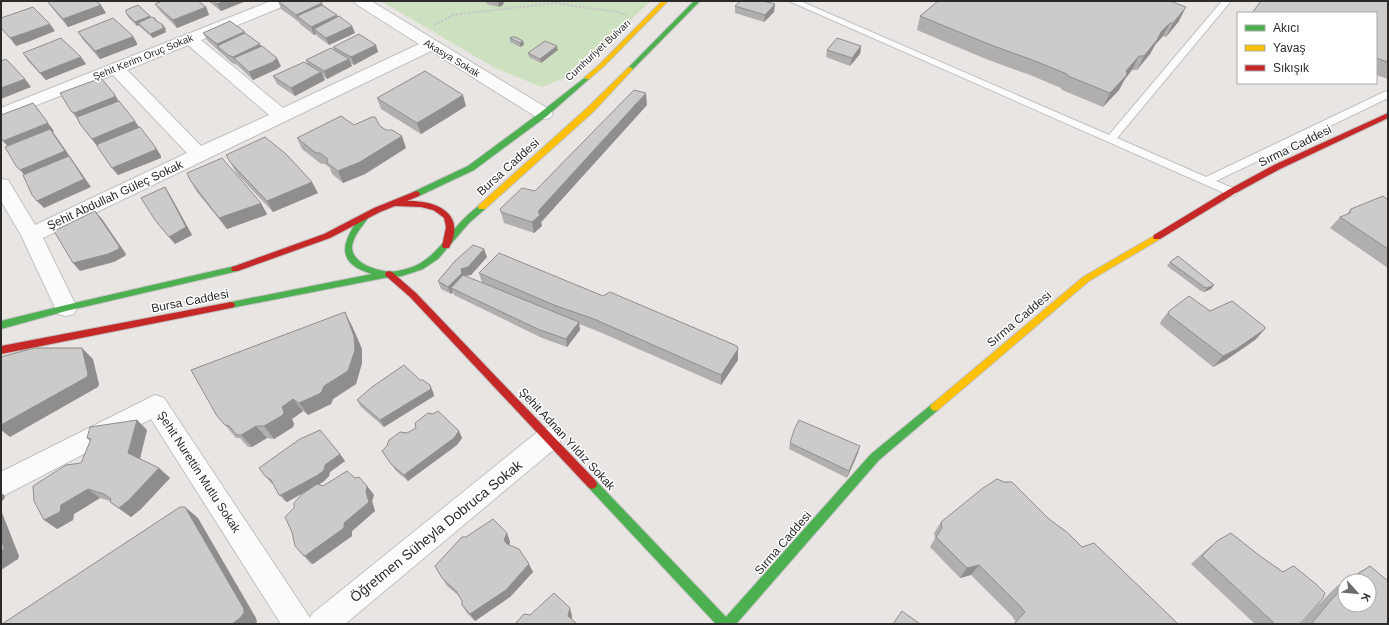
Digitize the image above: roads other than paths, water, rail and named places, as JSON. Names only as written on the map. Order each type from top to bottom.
[{"type":"main road","name":"Cumhuriyet Bulvarı","points":[[544,114],[602,64],[665,1]]},
{"type":"main road","name":"Bursa Caddesi","points":[[1,350],[386,274],[402,273],[420,267],[435,258],[466,220],[590,110],[698,1]]},
{"type":"main road","name":"Bursa Caddesi","points":[[386,274],[369,272],[358,267],[350,258],[347,248],[349,237],[355,227],[377,210],[450,179],[470,168],[544,114]]},
{"type":"main road","name":"Sırma Caddesi","points":[[728,624],[875,457],[1086,279],[1231,192],[1277,167],[1388,115]]},
{"type":"main road","name":"Bursa Caddesi","points":[[391,205],[406,202],[421,203],[434,207],[444,213],[450,222],[450,233],[446,246]]},
{"type":"main road","name":"Bursa Caddesi","points":[[1,325],[66,308],[236,269],[327,236],[365,218]]},
{"type":"main road","name":"Şehit Adnan Yıldız Sokak","points":[[386,274],[413,295],[724,624]]},
{"type":"street","name":"Şehit Kerim Oruç Sokak","points":[[1,114],[284,1]]},
{"type":"street","name":"Akasya Sokak","points":[[361,1],[544,114]]},
{"type":"street","points":[[190,38],[281,116]]},
{"type":"street","name":"Şehit Abdullah Güleç Sokak","points":[[31,234],[430,45]]},
{"type":"street","name":"Şehit Abdullah Güleç Sokak","points":[[116,68],[199,155]]},
{"type":"street","points":[[2,188],[31,234],[66,308]]},
{"type":"street","name":"Şehit Nurettin Mutlu Sokak","points":[[1,485],[154,405],[298,624]]},
{"type":"street","name":"Öğretmen Süheyla Dobruca Sokak","points":[[322,624],[549,438]]},
{"type":"lane","points":[[793,1],[1231,192]]},
{"type":"lane","points":[[816,1],[841,22]]},
{"type":"lane","points":[[1111,139],[1227,1]]},
{"type":"lane","points":[[1206,181],[1388,94]]}]
